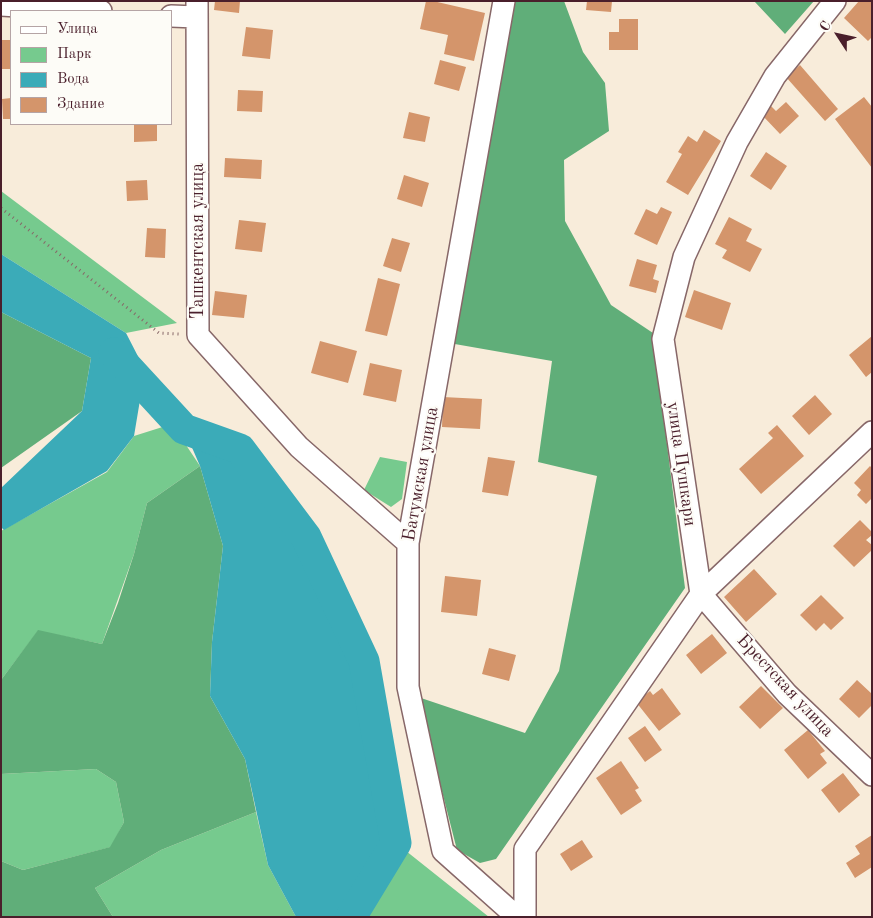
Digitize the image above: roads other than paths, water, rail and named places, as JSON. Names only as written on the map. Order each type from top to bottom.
[{"type":"street","name":"Батумская улица","points":[[504,1],[408,543],[408,687],[443,851],[517,917]]},
{"type":"street","name":"улица Пушкари","points":[[701,594],[663,339],[684,256],[738,142],[775,76],[835,1]]},
{"type":"street","points":[[1,5],[84,10]]},
{"type":"street","name":"Ташкентская улица","points":[[197,9],[198,335],[299,447],[408,543]]},
{"type":"street","points":[[172,16],[197,9]]},
{"type":"street","points":[[525,917],[525,849],[701,594],[872,432]]},
{"type":"street","name":"Брестская улица","points":[[701,594],[787,694],[872,775]]},
{"type":"water","points":[[1,254],[126,333],[145,370],[134,436],[107,471],[4,530],[1,527],[1,488],[82,411],[91,358],[1,312]]},
{"type":"water","points":[[184,429],[240,449],[306,537],[364,661],[396,843],[351,917],[296,917],[268,865],[245,759],[210,696],[212,642],[223,546],[200,466]]},
{"type":"waterway","points":[[114,353],[184,429],[240,449],[306,537],[364,661],[396,843],[351,917]]}]
